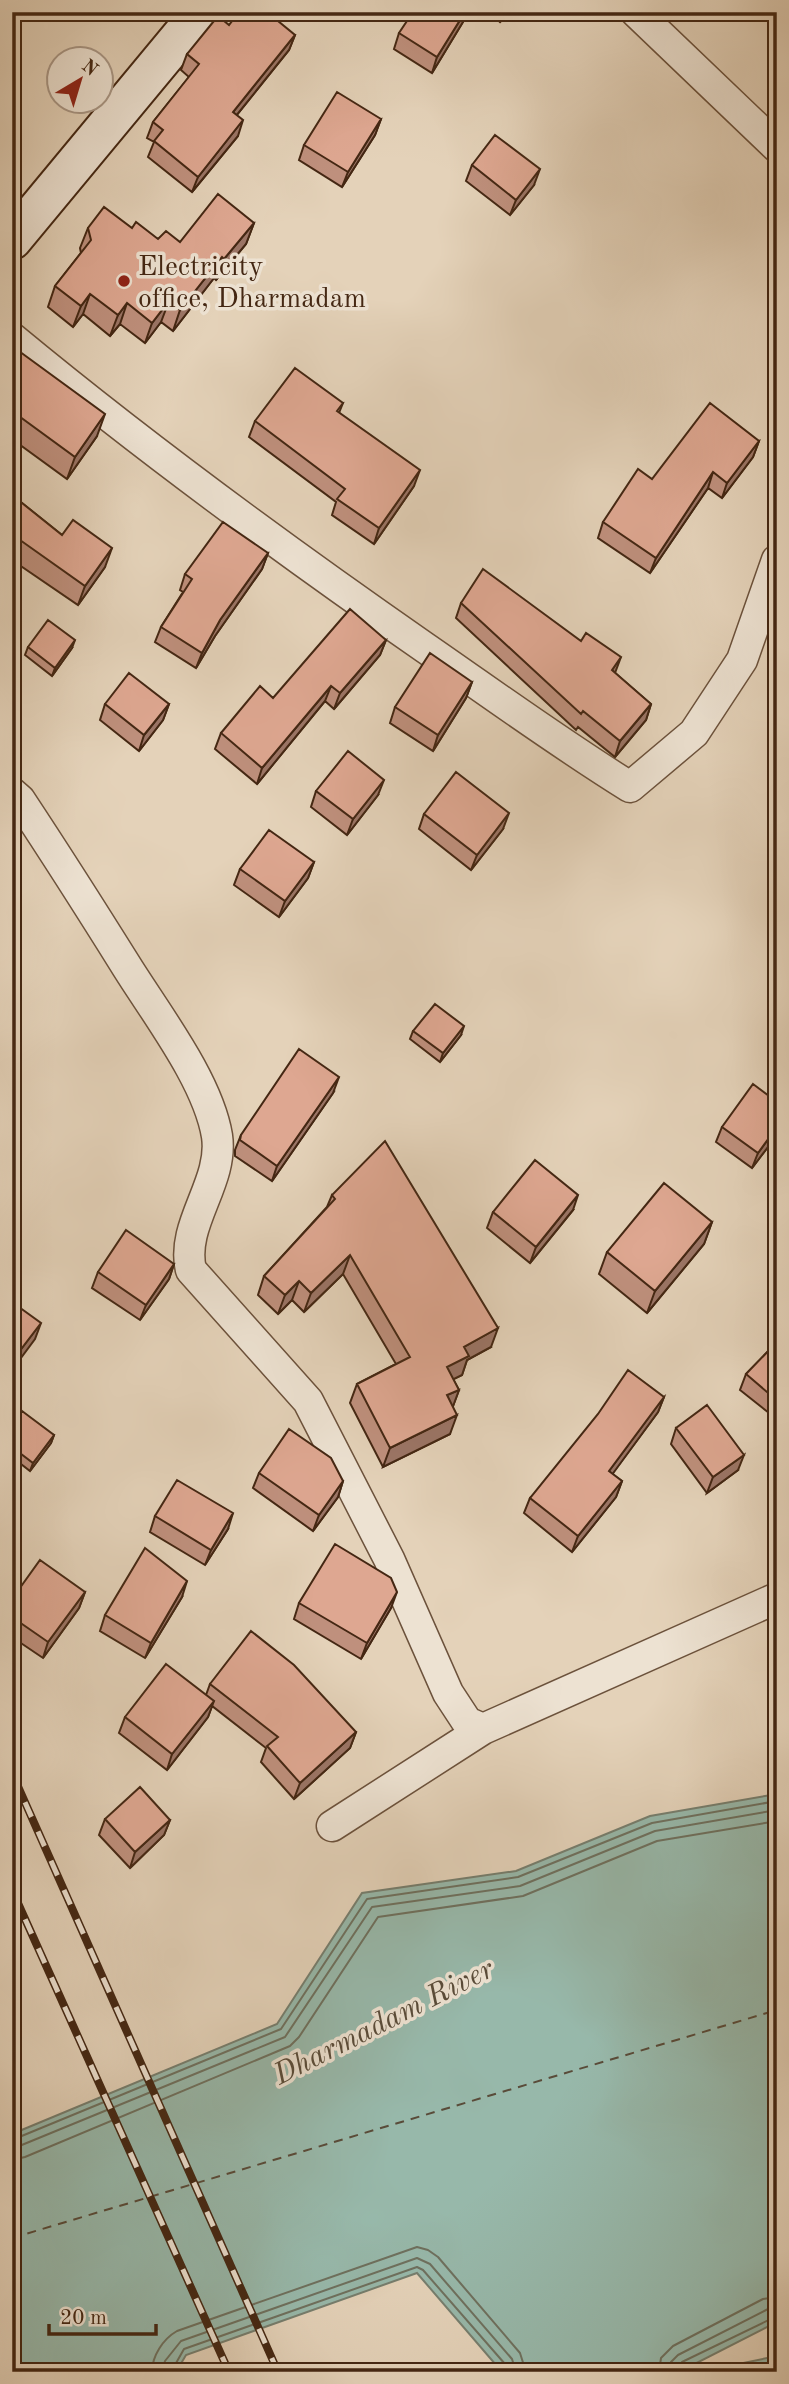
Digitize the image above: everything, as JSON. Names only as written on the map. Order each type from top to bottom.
[{"type":"main road","points":[[18,221],[201,12]]},
{"type":"street","points":[[636,12],[777,147]]},
{"type":"street","points":[[12,338],[101,412],[303,563],[552,739],[630,787],[694,733],[742,660],[777,560]]},
{"type":"street","points":[[12,793],[43,835],[170,1032],[212,1112],[218,1140],[206,1191],[190,1235],[187,1256],[191,1270],[308,1401],[389,1559],[448,1693],[467,1722],[482,1729]]},
{"type":"street","points":[[332,1826],[482,1729],[777,1598]]},
{"type":"water","name":"Dharmadam River","points":[[777,1794],[777,2322],[679,2372],[502,2372],[417,2273],[186,2355],[176,2372],[12,2372],[12,2134],[277,2024],[362,1893],[516,1871],[650,1816]]},
{"type":"water","points":[[772,2357],[777,2360],[777,2372],[714,2372],[719,2368]]},
{"type":"building","points":[[239,12],[267,12],[295,35],[233,112],[243,120],[198,177],[154,141],[163,130],[153,122],[199,64],[187,54],[218,16],[229,25]]},
{"type":"building","points":[[413,12],[465,12],[437,57],[399,33]]},
{"type":"building","points":[[337,92],[381,119],[348,172],[304,145]]},
{"type":"building","points":[[495,135],[540,169],[516,200],[472,165]]},
{"type":"building","points":[[218,194],[254,223],[224,259],[222,257],[180,310],[169,301],[152,323],[127,303],[118,315],[90,294],[81,306],[55,286],[91,240],[88,228],[104,207],[132,228],[136,222],[158,239],[166,231],[180,242]]},
{"type":"building","points":[[12,346],[105,414],[75,457],[12,411]]},
{"type":"building","points":[[295,368],[343,403],[337,411],[420,470],[379,528],[337,499],[345,489],[255,421]]},
{"type":"building","points":[[710,403],[759,441],[727,483],[713,472],[656,558],[603,522],[638,469],[652,479]]},
{"type":"building","points":[[12,495],[62,535],[73,520],[112,548],[85,586],[20,540],[12,549]]},
{"type":"building","points":[[223,522],[268,553],[220,620],[202,653],[161,627],[192,579],[185,574]]},
{"type":"building","points":[[483,569],[581,641],[586,633],[621,657],[612,670],[651,704],[620,741],[583,711],[581,714],[461,603]]},
{"type":"building","points":[[350,609],[386,640],[340,693],[331,686],[262,768],[221,733],[260,686],[273,698]]},
{"type":"building","points":[[48,620],[75,640],[55,668],[28,647]]},
{"type":"building","points":[[430,653],[472,682],[438,735],[395,707]]},
{"type":"building","points":[[129,673],[169,704],[144,735],[105,704]]},
{"type":"building","points":[[348,751],[384,780],[353,819],[316,791]]},
{"type":"building","points":[[456,772],[509,813],[477,855],[424,814]]},
{"type":"building","points":[[269,830],[314,862],[285,901],[240,869]]},
{"type":"building","points":[[12,878],[18,883],[12,889]]},
{"type":"building","points":[[435,1004],[464,1026],[443,1053],[413,1031]]},
{"type":"building","points":[[299,1049],[339,1077],[277,1166],[240,1140]]},
{"type":"building","points":[[753,1084],[777,1102],[777,1127],[758,1153],[722,1127]]},
{"type":"building","points":[[385,1141],[498,1328],[464,1347],[469,1356],[447,1367],[459,1390],[447,1395],[457,1415],[390,1448],[357,1384],[410,1357],[350,1255],[311,1293],[299,1281],[285,1295],[264,1276],[335,1199],[332,1195]]},
{"type":"building","points":[[535,1160],[578,1195],[536,1247],[493,1212]]},
{"type":"building","points":[[664,1183],[712,1222],[655,1291],[607,1252]]},
{"type":"building","points":[[126,1230],[174,1264],[146,1305],[98,1272]]},
{"type":"building","points":[[12,1302],[41,1323],[12,1361]]},
{"type":"building","points":[[777,1342],[777,1395],[774,1398],[746,1374]]},
{"type":"building","points":[[628,1370],[664,1397],[609,1471],[622,1481],[578,1536],[530,1498],[598,1414]]},
{"type":"building","points":[[707,1405],[744,1455],[713,1477],[676,1428]]},
{"type":"building","points":[[22,1411],[54,1435],[33,1463],[12,1447],[12,1424]]},
{"type":"building","points":[[289,1429],[331,1458],[343,1481],[319,1515],[259,1473]]},
{"type":"building","points":[[177,1480],[233,1513],[211,1550],[155,1516]]},
{"type":"building","points":[[335,1544],[391,1578],[397,1592],[367,1643],[299,1603]]},
{"type":"building","points":[[145,1548],[187,1581],[151,1643],[105,1615]]},
{"type":"building","points":[[40,1560],[85,1592],[48,1642],[12,1617],[12,1599]]},
{"type":"building","points":[[251,1631],[294,1665],[356,1732],[300,1783],[267,1746],[278,1737],[210,1684]]},
{"type":"building","points":[[166,1664],[214,1701],[172,1754],[125,1717]]},
{"type":"building","points":[[140,1787],[170,1820],[135,1852],[105,1819]]},
{"type":"ferry route","points":[[12,2238],[777,2010]]},
{"type":"railway","points":[[12,1773],[278,2372]]},
{"type":"railway","points":[[12,1890],[229,2372]]},
{"type":"place","name":"Electricity office, Dharmadam","points":[[124,281]]}]
